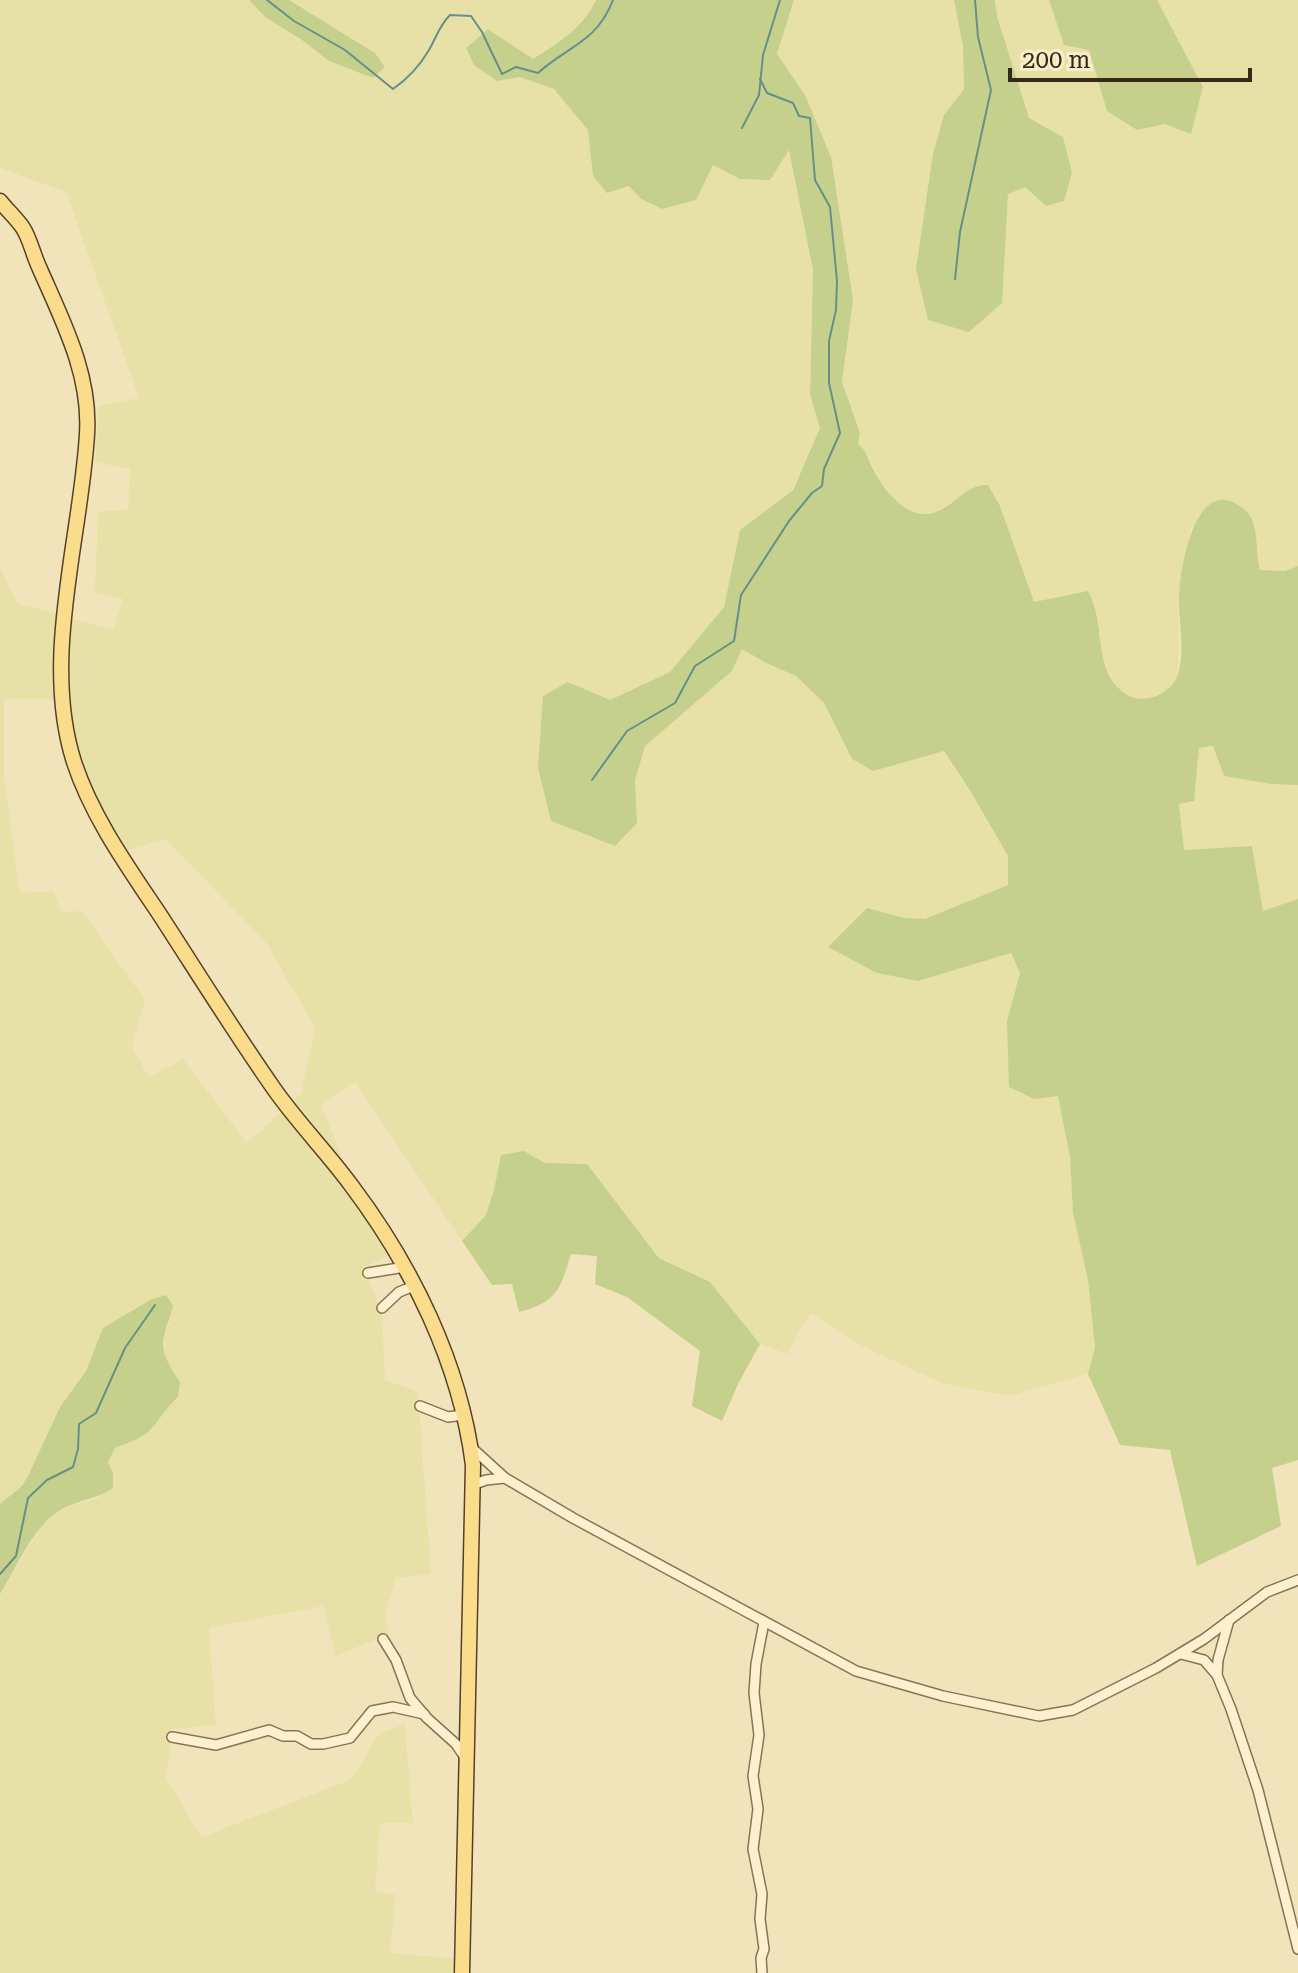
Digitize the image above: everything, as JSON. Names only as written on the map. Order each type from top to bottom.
[{"type":"main road","points":[[0,201],[24,230],[55,299],[70,337],[84,389],[87,433],[66,600],[62,665],[73,760],[86,793],[152,903],[272,1086],[354,1188],[405,1267],[442,1344],[463,1415],[471,1447],[472,1485],[462,1973]]},
{"type":"street","points":[[368,1273],[405,1267]]},
{"type":"street","points":[[382,1308],[399,1292],[414,1286]]},
{"type":"street","points":[[420,1406],[448,1417],[463,1415]]},
{"type":"street","points":[[471,1447],[505,1478],[573,1518],[856,1671],[943,1696],[1039,1716],[1073,1710],[1181,1654],[1267,1592],[1298,1580]]},
{"type":"street","points":[[472,1485],[505,1478]]},
{"type":"street","points":[[1217,1675],[1229,1619]]},
{"type":"street","points":[[762,1973],[762,1894],[753,1849],[758,1809],[753,1776],[759,1735],[754,1693],[756,1664],[764,1622]]},
{"type":"street","points":[[383,1639],[396,1660],[410,1698],[456,1744],[466,1759]]},
{"type":"street","points":[[1181,1654],[1204,1660],[1217,1675],[1258,1790],[1298,1949]]},
{"type":"street","points":[[172,1737],[216,1745],[269,1730],[283,1736],[297,1736],[311,1744],[323,1744],[350,1738],[372,1711],[393,1707],[424,1714]]},
{"type":"shaded area","points":[[0,0],[249,0],[265,17],[329,61],[373,78],[375,53],[289,0],[596,0],[590,12],[565,39],[532,59],[488,29],[497,81],[520,77],[554,89],[588,130],[593,176],[629,186],[641,199],[662,209],[696,200],[713,164],[740,179],[789,149],[813,270],[810,395],[820,428],[792,490],[740,530],[724,607],[670,672],[610,700],[568,682],[538,768],[551,821],[594,839],[637,823],[635,781],[645,746],[732,671],[742,648],[796,676],[824,703],[852,759],[943,751],[1008,856],[1008,886],[925,919],[905,918],[867,908],[977,962],[1011,952],[1020,973],[1007,1021],[1058,1095],[1070,1157],[1073,1213],[1088,1280],[1095,1347],[1088,1374],[1009,1396],[941,1383],[860,1345],[810,1313],[787,1354],[760,1344],[710,1282],[660,1258],[587,1164],[545,1163],[524,1151],[494,1190],[486,1215],[462,1241],[355,1082],[321,1105],[344,1163],[394,1253],[364,1267],[382,1312],[385,1380],[418,1392],[431,1574],[396,1578],[385,1614],[389,1634],[336,1656],[323,1606],[209,1628],[216,1725],[172,1729],[166,1779],[202,1837],[352,1779],[379,1734],[405,1724],[413,1823],[380,1823],[375,1892],[396,1895],[390,1953],[457,1959],[455,1973],[0,1973],[0,1594],[41,1526],[62,1509],[100,1497],[113,1474],[108,1462],[115,1448],[140,1438],[151,1429],[167,1406],[178,1397],[180,1382],[165,1360],[164,1332],[171,1321],[103,1328],[86,1371],[60,1407],[22,1486],[0,1504],[0,568],[17,603],[113,630],[123,599],[95,592],[98,512],[128,509],[130,469],[95,462],[99,406],[139,398],[66,192],[0,168]],"holes":[[[4,699],[57,699],[70,759],[127,850],[166,839],[267,944],[315,1028],[301,1094],[247,1143],[183,1059],[149,1077],[132,1047],[145,1000],[82,911],[61,912],[54,891],[20,893],[4,777]]]},
{"type":"shaded area","points":[[794,0],[954,0],[963,46],[964,89],[944,115],[1002,303],[1008,194],[1025,187],[1045,206],[1063,137],[1029,119],[997,16],[995,0],[1049,0],[1064,45],[1089,49],[1107,111],[1137,130],[1165,124],[1191,133],[1203,87],[1157,0],[1298,0],[1298,567],[1285,571],[1260,570],[1253,521],[1191,528],[1179,596],[1178,676],[1167,691],[1147,699],[1135,698],[1124,694],[1116,685],[1104,662],[1094,601],[1088,591],[1034,603],[995,495],[966,492],[937,512],[913,512],[893,498],[878,478],[868,455],[857,444],[860,433],[842,382],[853,300],[777,54]]},
{"type":"shaded area","points":[[1213,746],[1224,776],[1298,785],[1298,899],[1263,912],[1252,846],[1184,850],[1179,803],[1194,800],[1198,748]]},
{"type":"green space","points":[[249,0],[289,0],[375,53],[385,67],[373,78],[329,61],[265,17]]},
{"type":"green space","points":[[596,0],[794,0],[777,54],[805,95],[831,157],[853,300],[842,382],[860,433],[858,444],[888,493],[911,511],[936,512],[971,489],[988,485],[1000,506],[1034,602],[1088,591],[1097,616],[1107,670],[1123,692],[1138,698],[1155,696],[1169,688],[1178,674],[1180,589],[1184,559],[1194,527],[1210,504],[1220,500],[1230,501],[1248,513],[1255,528],[1260,570],[1285,571],[1298,566],[1298,785],[1224,776],[1213,746],[1199,748],[1194,801],[1179,804],[1184,850],[1252,846],[1263,911],[1298,899],[1298,1460],[1272,1468],[1281,1526],[1197,1566],[1170,1450],[1120,1445],[1088,1374],[1095,1347],[1088,1280],[1073,1213],[1070,1157],[1058,1096],[1034,1099],[1009,1087],[1007,1021],[1020,973],[1011,953],[918,981],[877,973],[828,947],[867,908],[905,918],[925,919],[1008,885],[1008,856],[944,751],[873,771],[852,759],[824,703],[796,676],[742,649],[732,671],[645,746],[635,781],[637,823],[615,846],[551,821],[538,768],[543,696],[568,682],[610,700],[670,672],[724,607],[740,530],[793,490],[820,428],[810,395],[813,270],[789,150],[770,180],[740,179],[713,165],[696,200],[662,209],[641,199],[629,186],[607,193],[593,176],[588,130],[554,89],[520,77],[497,81],[474,65],[466,48],[488,29],[533,59],[577,27]]},
{"type":"green space","points":[[954,0],[995,0],[997,16],[1029,118],[1063,137],[1072,173],[1064,201],[1046,206],[1025,187],[1008,194],[1002,303],[969,332],[928,320],[916,269],[933,154],[944,115],[964,89],[963,46]]},
{"type":"green space","points":[[1049,0],[1157,0],[1203,87],[1191,134],[1165,124],[1137,130],[1107,111],[1089,50],[1064,45]]},
{"type":"green space","points":[[524,1151],[545,1163],[587,1164],[659,1258],[710,1282],[760,1344],[722,1421],[692,1406],[700,1351],[627,1297],[595,1284],[597,1256],[571,1254],[555,1293],[542,1304],[519,1312],[512,1284],[492,1285],[462,1241],[486,1215],[501,1155]]},
{"type":"green space","points":[[166,1295],[173,1306],[163,1346],[166,1359],[180,1382],[178,1397],[145,1434],[115,1448],[108,1462],[113,1474],[113,1488],[62,1509],[42,1525],[0,1594],[0,1504],[22,1486],[60,1407],[86,1371],[103,1328],[152,1299]]},
{"type":"waterway","points":[[267,0],[294,21],[345,50],[393,89],[417,67],[450,15],[471,16],[502,74],[516,67],[538,73],[590,34],[599,25],[613,0]]},
{"type":"waterway","points":[[742,128],[759,95],[763,55],[780,0]]},
{"type":"waterway","points":[[955,279],[960,232],[991,90],[978,37],[975,0]]},
{"type":"waterway","points":[[592,780],[627,731],[675,703],[695,666],[734,641],[741,595],[789,521],[812,493],[822,486],[824,469],[840,433],[829,383],[829,341],[836,310],[837,281],[830,207],[815,180],[810,118],[799,116],[793,103],[767,93],[760,79]]},
{"type":"waterway","points":[[0,1574],[16,1556],[28,1498],[47,1480],[73,1467],[78,1449],[79,1424],[96,1413],[125,1348],[155,1305]]}]
